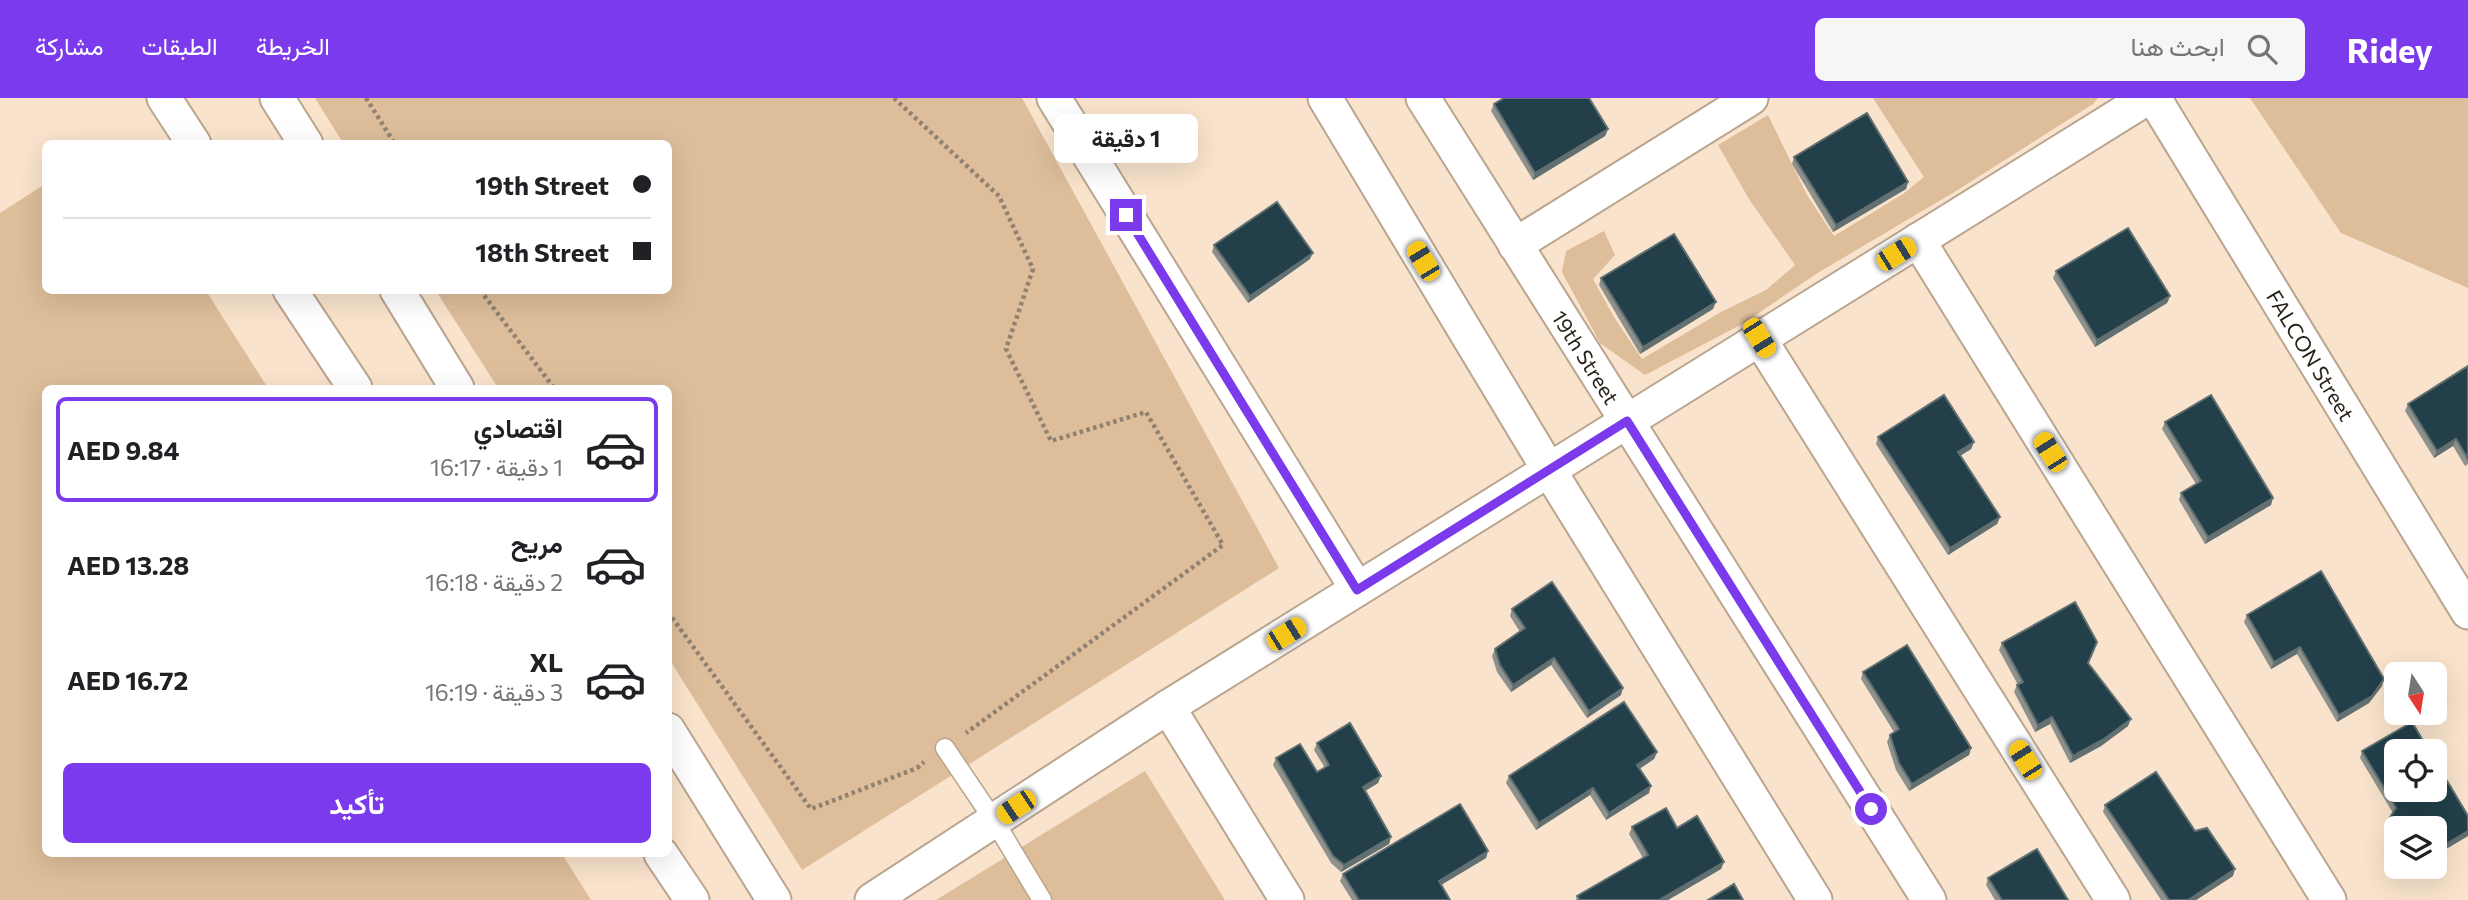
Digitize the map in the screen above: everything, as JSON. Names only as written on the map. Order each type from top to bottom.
[{"type":"street","points":[[164,98],[191,140]]},
{"type":"street","points":[[277,98],[303,140]]},
{"type":"street","points":[[1054,98],[1357,590]]},
{"type":"street","points":[[1325,98],[1549,470],[1815,900]]},
{"type":"street","name":"19th Street","points":[[1423,98],[1928,900]]},
{"type":"street","points":[[1515,244],[1751,98]]},
{"type":"street","points":[[872,900],[1168,707],[2147,98]]},
{"type":"street","name":"FALCON Street","points":[[2154,98],[2468,612]]},
{"type":"street","points":[[1918,240],[2329,900]]},
{"type":"street","points":[[293,294],[353,385]]},
{"type":"street","points":[[399,294],[455,385]]},
{"type":"street","points":[[1759,338],[2113,900]]},
{"type":"street","points":[[1168,707],[1287,900]]},
{"type":"street","points":[[672,736],[774,900]]},
{"type":"street","points":[[663,857],[692,900]]},
{"type":"lane","points":[[945,748],[995,822],[1042,900]]},
{"type":"path","points":[[366,98],[392,140]]},
{"type":"path","points":[[672,618],[811,809],[917,768],[1223,545],[1146,412],[1051,441],[1006,349],[1033,269],[999,196],[894,98]]},
{"type":"path","points":[[483,294],[552,385]]},
{"type":"shaded area","points":[[315,98],[1022,98],[1279,568],[802,870],[672,664],[672,385],[496,385],[438,294],[672,294],[672,140],[341,140]]},
{"type":"shaded area","points":[[1873,98],[2098,98],[2093,104],[1956,191],[1816,274],[1744,323],[1645,375],[1600,343],[1562,272],[1566,251],[1604,231],[1615,255],[1593,279],[1642,359],[1721,312],[1766,290],[1795,265],[1749,199],[1718,145],[1768,115],[1807,195],[1834,236],[1903,194],[1924,177]]},
{"type":"shaded area","points":[[2250,98],[2468,98],[2468,288],[2341,233]]},
{"type":"shaded area","points":[[42,186],[42,294],[208,294],[266,385],[42,385],[42,857],[564,857],[591,900],[0,900],[0,213]]},
{"type":"shaded area","points":[[1145,771],[1225,900],[936,900]]},
{"type":"building","points":[[1504,98],[1589,98],[1608,129],[1535,173],[1494,104]]},
{"type":"building","points":[[1867,113],[1908,182],[1836,225],[1794,157]]},
{"type":"building","points":[[1277,202],[1313,253],[1250,296],[1214,245]]},
{"type":"building","points":[[2128,228],[2170,296],[2097,340],[2056,271]]},
{"type":"building","points":[[1674,234],[1716,302],[1643,347],[1601,278]]},
{"type":"building","points":[[2468,366],[2468,459],[2456,439],[2437,451],[2408,404]]},
{"type":"building","points":[[1944,395],[1974,442],[1958,452],[2000,517],[1950,548],[1878,437]]},
{"type":"building","points":[[2211,395],[2273,498],[2208,537],[2181,493],[2201,481],[2165,422]]},
{"type":"building","points":[[2321,571],[2384,679],[2372,696],[2339,715],[2300,647],[2274,662],[2247,615]]},
{"type":"building","points":[[1552,582],[1623,688],[1589,711],[1554,658],[1513,685],[1500,665],[1495,649],[1525,628],[1512,609]]},
{"type":"building","points":[[2075,602],[2097,642],[2088,663],[2131,719],[2104,739],[2073,756],[2052,717],[2038,725],[2017,685],[2023,682],[2002,643]]},
{"type":"building","points":[[1907,645],[1971,748],[1912,784],[1899,763],[1890,735],[1899,729],[1863,672]]},
{"type":"building","points":[[1624,702],[1657,752],[1637,765],[1651,786],[1609,813],[1593,788],[1539,823],[1509,776]]},
{"type":"building","points":[[1350,723],[1381,776],[1363,787],[1391,837],[1344,865],[1333,856],[1276,758],[1300,744],[1317,772],[1329,765],[1317,743]]},
{"type":"building","points":[[2407,725],[2414,725],[2422,739],[2384,739],[2384,788],[2362,751]]},
{"type":"building","points":[[2156,772],[2195,831],[2207,828],[2235,869],[2188,900],[2169,900],[2105,805]]},
{"type":"building","points":[[2447,781],[2468,816],[2468,831],[2447,843],[2447,816],[2391,816],[2396,808],[2392,802],[2447,802]]},
{"type":"building","points":[[1460,804],[1488,851],[1439,881],[1450,900],[1359,900],[1343,874]]},
{"type":"building","points":[[1666,808],[1677,828],[1697,816],[1724,862],[1659,900],[1580,900],[1577,896],[1648,855],[1632,827]]},
{"type":"building","points":[[2037,849],[2068,900],[2002,900],[1988,878]]},
{"type":"building","points":[[1734,884],[1743,900],[1708,900]]},
{"type":"route","points":[[1126,215],[1357,590],[1627,421],[1871,809]]}]
